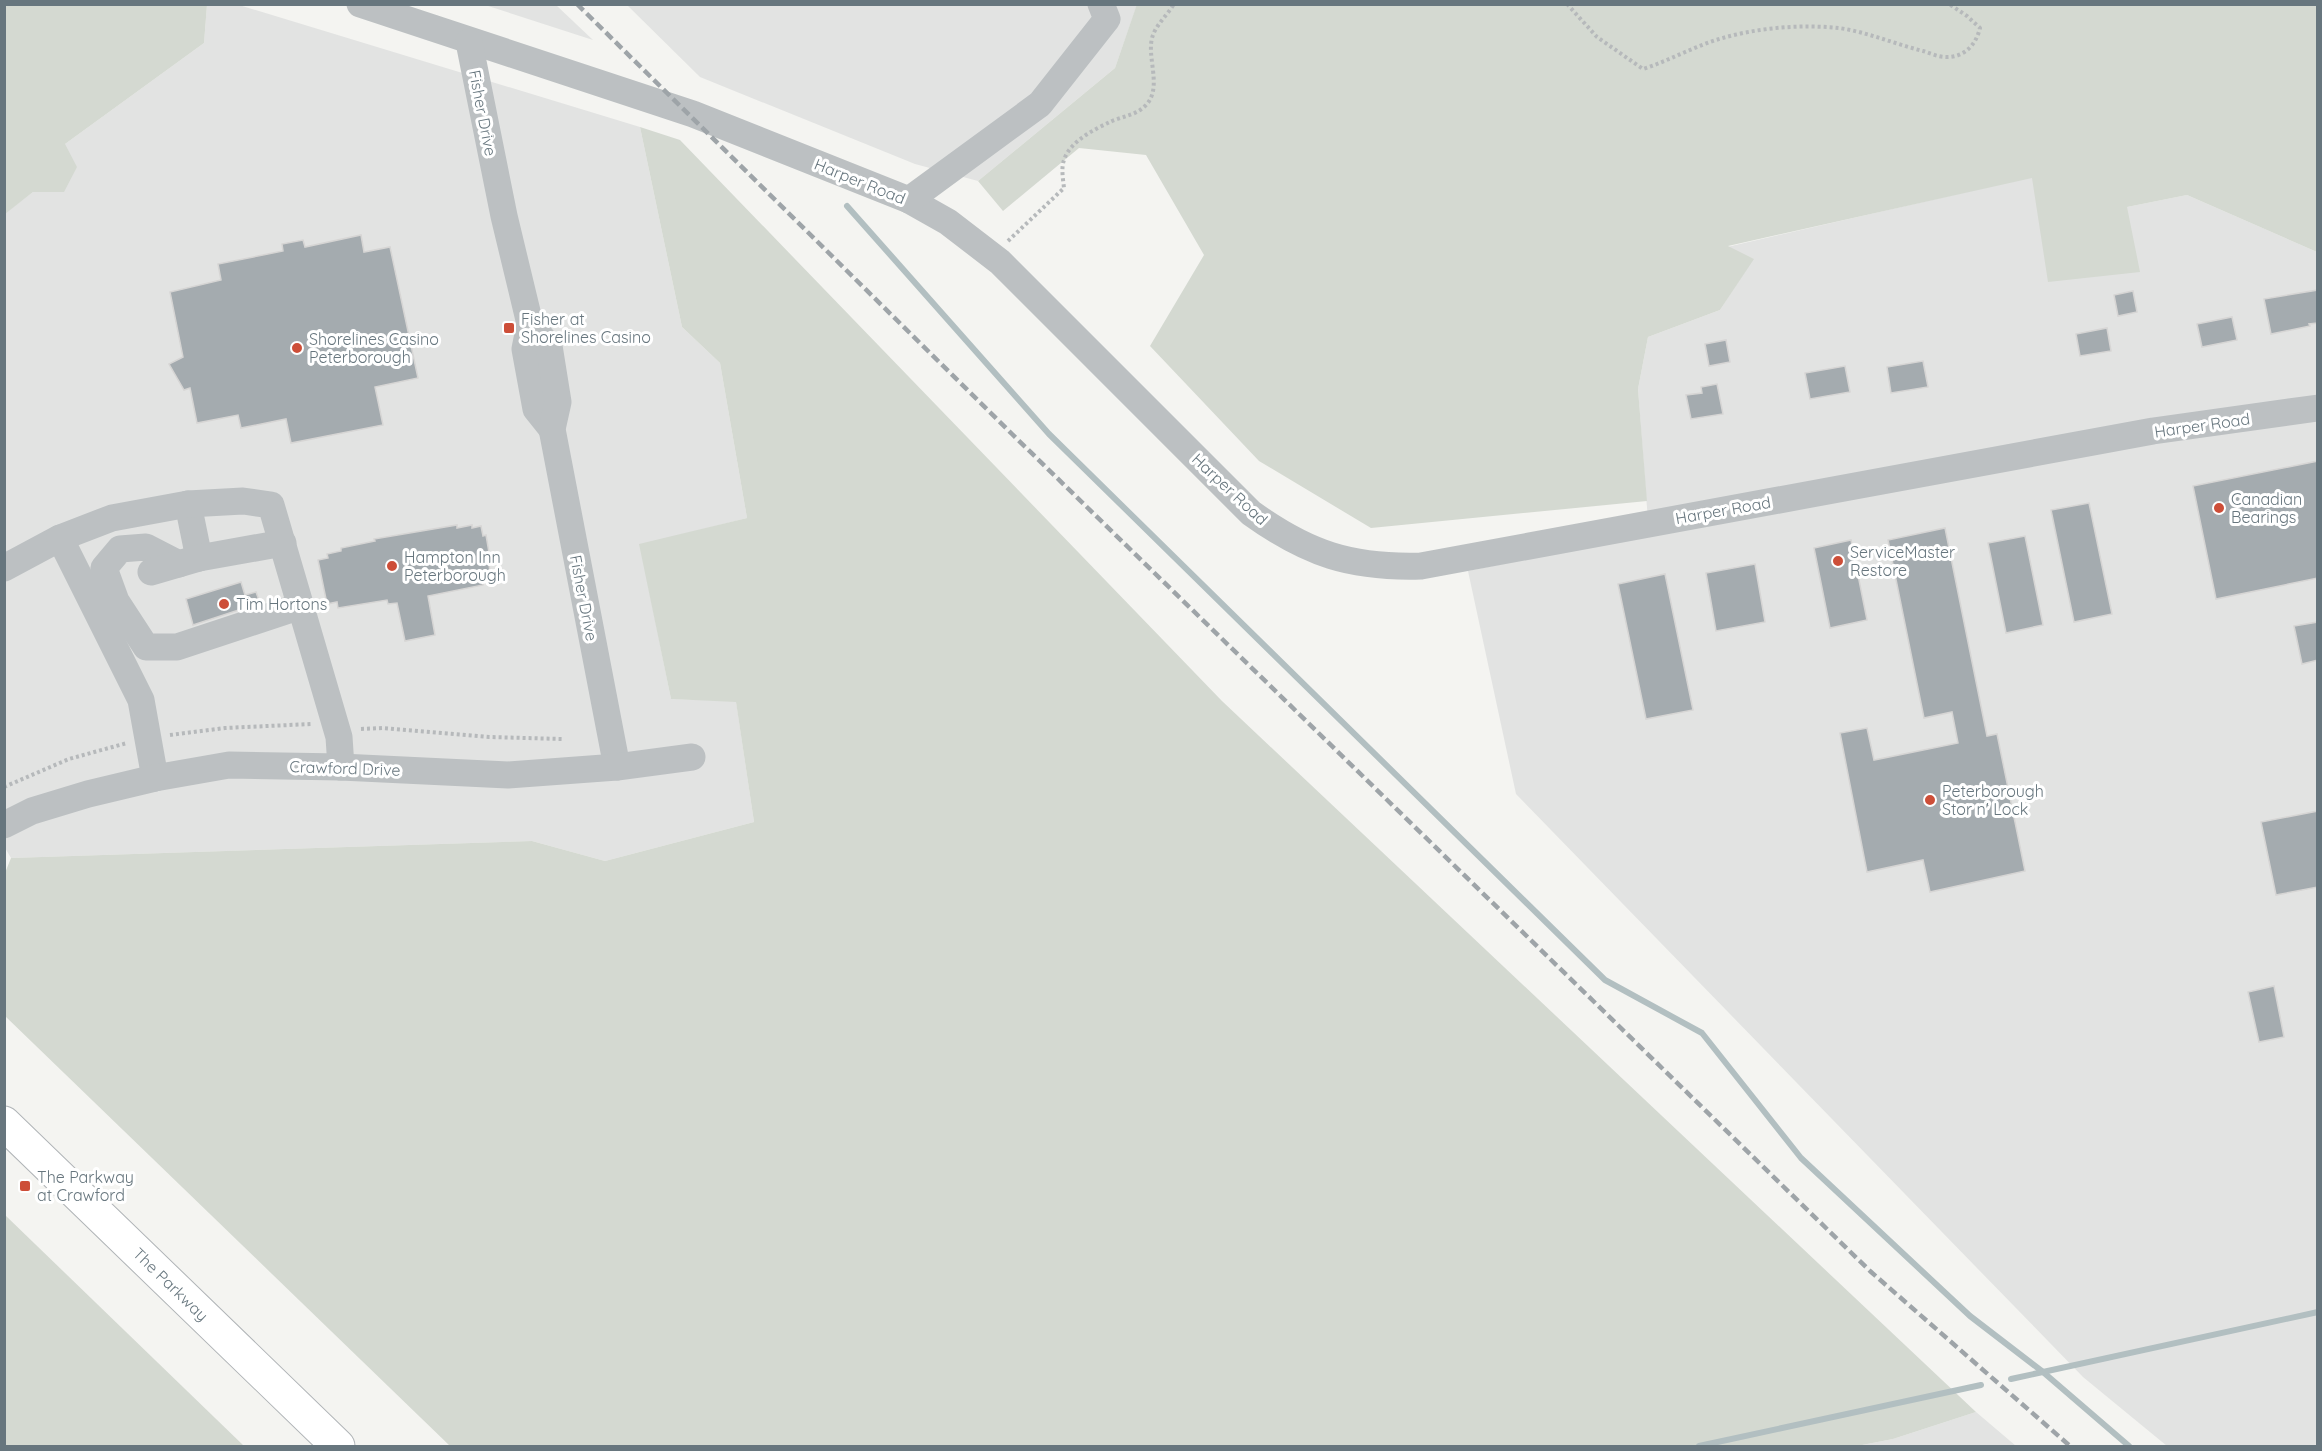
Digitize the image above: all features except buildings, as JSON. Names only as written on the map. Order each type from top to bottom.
[{"type":"main road","name":"The Parkway","points":[[4,1123],[338,1446]]},
{"type":"street","name":"Harper Road","points":[[360,4],[469,42],[693,114],[909,200],[948,222],[1000,262],[1251,513],[1281,534],[1341,560],[1367,565],[1421,566],[2153,431],[2318,408]]},
{"type":"street","points":[[909,200],[1040,104],[1107,19],[1101,4]]},
{"type":"street","name":"Fisher Drive","points":[[469,42],[504,216],[530,324],[525,349],[536,409],[552,429],[617,767]]},
{"type":"street","points":[[4,568],[60,538],[112,518],[188,504],[243,501],[272,505],[339,737],[341,766]]},
{"type":"street","points":[[188,504],[189,561]]},
{"type":"street","points":[[60,538],[141,700],[155,778]]},
{"type":"street","points":[[151,572],[189,561],[283,543]]},
{"type":"street","points":[[189,561],[146,547],[120,549],[104,568],[116,601],[146,647],[177,647],[301,606]]},
{"type":"street","name":"Crawford Drive","points":[[4,825],[32,811],[88,794],[155,778],[229,765],[341,766],[508,775],[617,767],[692,757]]},
{"type":"path","points":[[1003,246],[1064,188],[1063,162],[1071,145],[1146,105],[1153,94],[1151,47],[1154,33],[1174,4]]},
{"type":"path","points":[[1567,4],[1597,38],[1643,69],[1716,40],[1763,30],[1802,27],[1839,28],[1945,57],[1970,50],[1977,40],[1980,28],[1949,4]]},
{"type":"path","points":[[4,788],[69,759],[149,738],[225,728],[312,724],[563,740]]},
{"type":"shaded area","points":[[5,4],[207,5],[204,43],[65,144],[77,167],[64,192],[33,192],[5,214]]},
{"type":"shaded area","points":[[1137,4],[2317,5],[2317,252],[2187,195],[2127,207],[2140,272],[2048,282],[2032,178],[1728,246],[1754,259],[1720,310],[1648,337],[1638,389],[1647,501],[1371,528],[1259,461],[1150,346],[1204,255],[1146,155],[1079,148],[1003,211],[978,181],[1115,68]]},
{"type":"shaded area","points":[[207,5],[239,5],[640,127],[682,327],[720,363],[747,518],[640,545],[671,699],[736,701],[754,822],[605,861],[532,841],[11,858],[4,846],[4,214],[33,192],[65,144],[204,43]]},
{"type":"shaded area","points":[[485,5],[556,5],[593,40]]},
{"type":"shaded area","points":[[627,5],[1137,5],[1115,68],[978,181],[915,164],[700,77]]},
{"type":"shaded area","points":[[640,127],[680,140],[1222,701],[1976,1412],[1893,1439],[1857,1446],[450,1446],[5,1016],[5,873],[11,858],[532,841],[605,861],[754,822],[736,702],[671,699],[639,544],[747,518],[720,363],[682,327]]},
{"type":"shaded area","points":[[2032,177],[2127,207],[2187,195],[2317,252],[2317,1446],[2167,1446],[2083,1377],[1516,794],[1468,571],[1649,534],[1638,389],[1648,337],[1720,310],[1753,259],[1727,247]]},
{"type":"shaded area","points":[[5,1215],[244,1446],[5,1446]]},
{"type":"shaded area","points":[[1976,1412],[2016,1446],[1857,1446],[1893,1439]]},
{"type":"waterway","points":[[847,206],[1049,434],[1605,980],[1702,1033],[1801,1158],[1970,1316],[2043,1372],[2129,1446]]},
{"type":"waterway","points":[[2011,1379],[2318,1312]]},
{"type":"waterway","points":[[1699,1446],[1981,1385]]},
{"type":"railway","points":[[577,4],[1012,434],[1870,1271],[2070,1446]]},
{"type":"place","name":"Fisher at Shorelines Casino","points":[[509,328]]},
{"type":"place","name":"Shorelines Casino Peterborough","points":[[297,348]]},
{"type":"place","name":"Canadian Bearings","points":[[2219,508]]},
{"type":"place","name":"ServiceMaster Restore","points":[[1838,561]]},
{"type":"place","name":"Hampton Inn Peterborough","points":[[392,566]]},
{"type":"place","name":"Tim Hortons","points":[[224,604]]},
{"type":"place","name":"Peterborough Stor n' Lock","points":[[1930,800]]},
{"type":"place","name":"The Parkway at Crawford","points":[[25,1186]]}]
